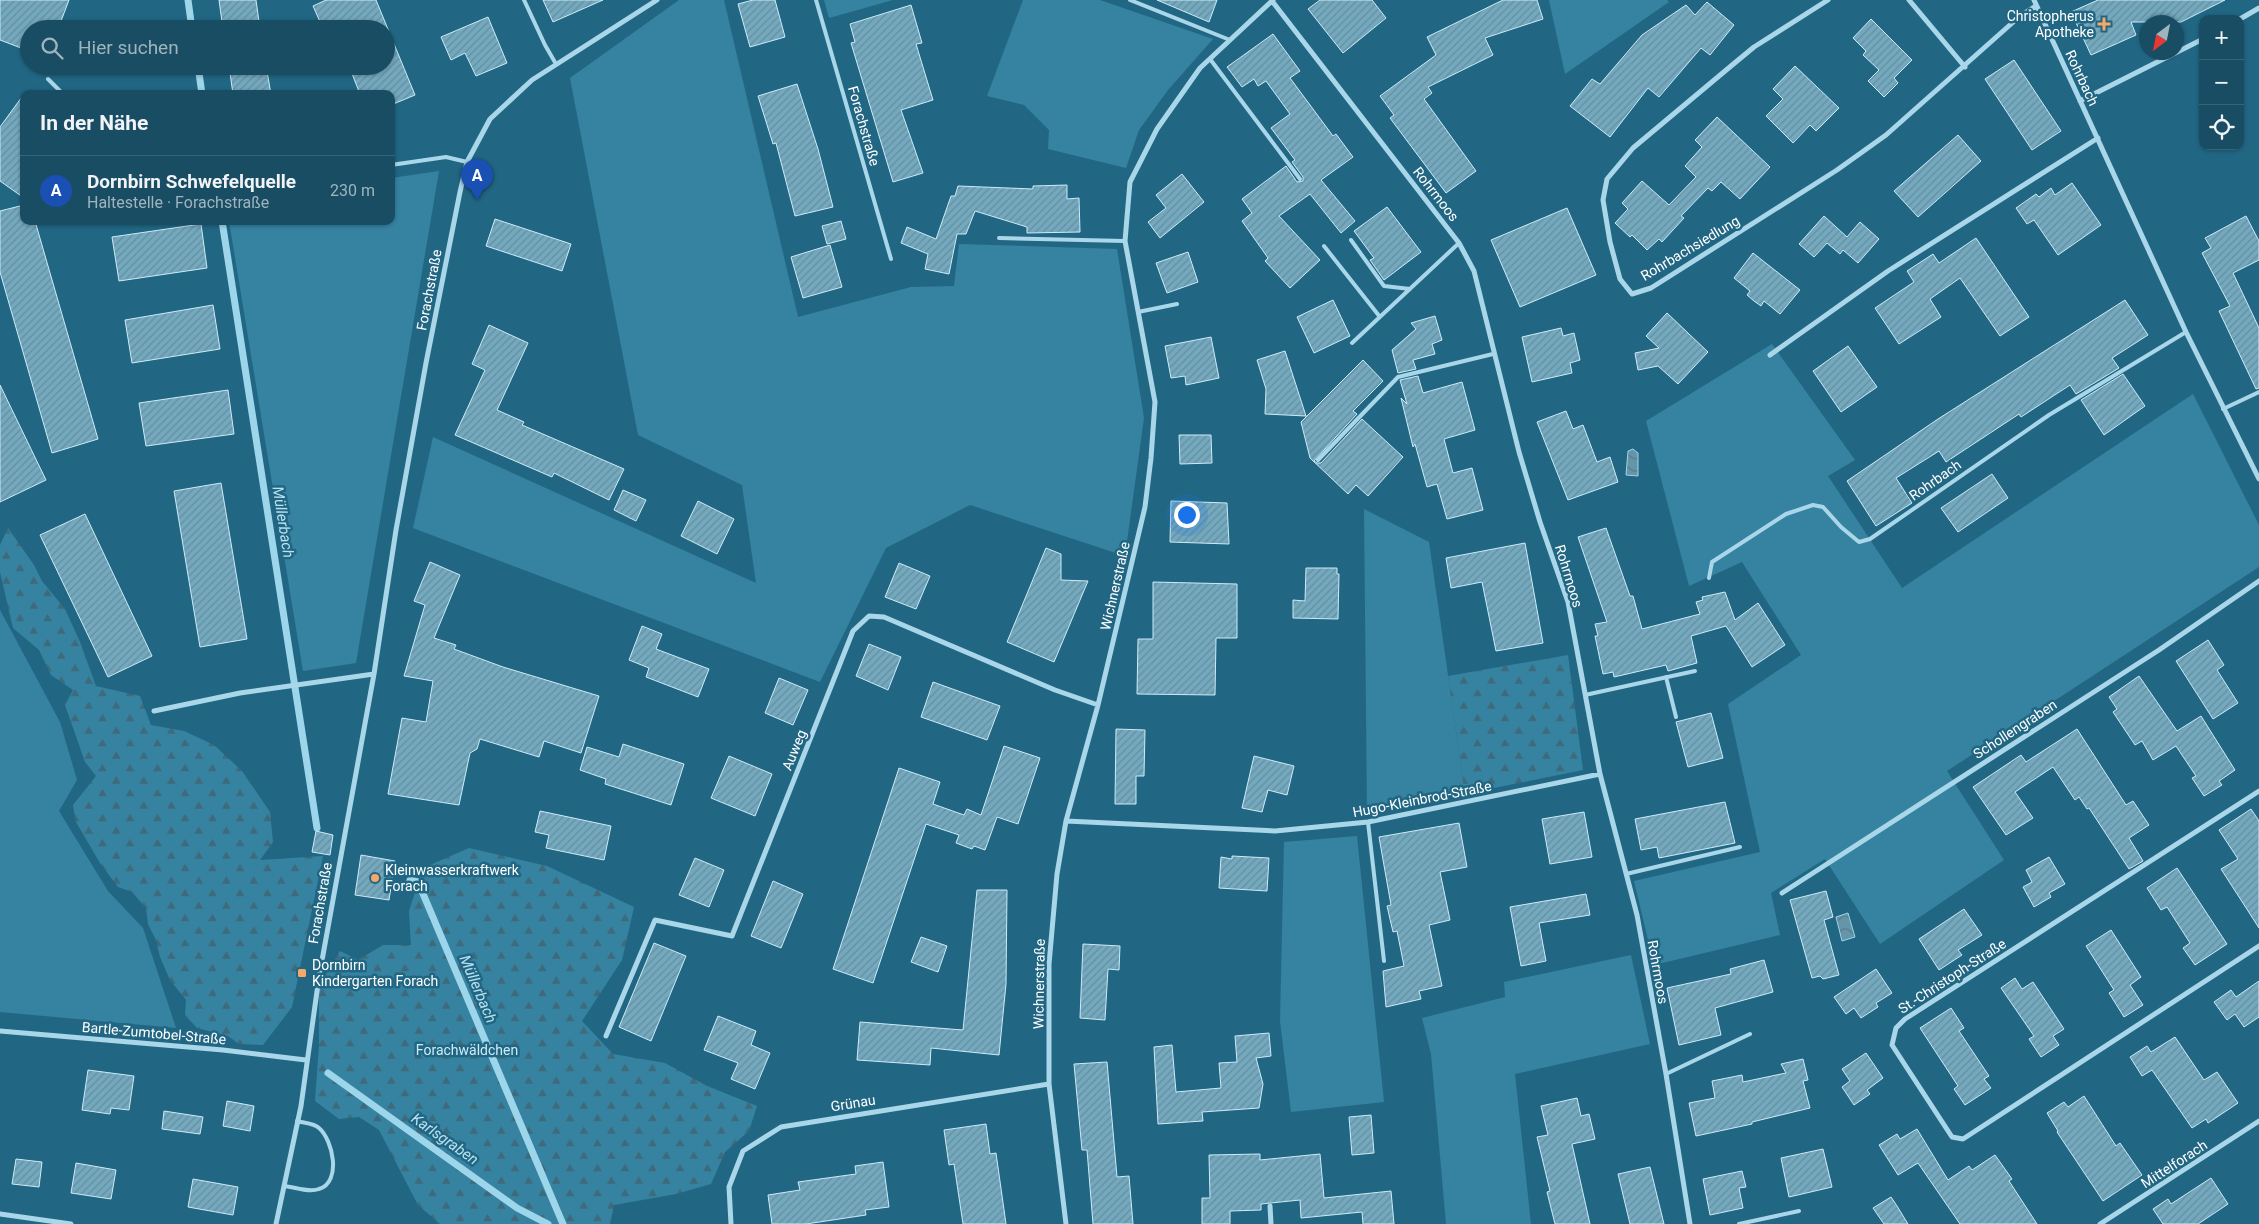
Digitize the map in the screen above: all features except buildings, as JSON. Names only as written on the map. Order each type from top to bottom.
[{"type":"street","name":"Forachstraße","points":[[276,1224],[297,1121],[340,854],[374,674],[396,530],[424,372],[460,192],[468,162],[490,119],[532,80],[657,0]]},
{"type":"street","name":"Wichnerstraße","points":[[1066,1224],[1049,1084],[1049,964],[1057,874],[1066,821],[1098,705],[1145,507],[1152,458],[1155,402],[1125,241],[1130,182],[1157,128],[1200,68],[1272,0]]},
{"type":"street","name":"Rohrmoos","points":[[1272,0],[1459,243],[1474,271],[1493,354],[1540,522],[1568,602],[1600,774],[1636,916],[1666,1074],[1690,1224]]},
{"type":"street","name":"Rohrbachsiedlung","points":[[1828,0],[1754,47],[1633,148],[1607,179],[1603,200],[1610,242],[1620,279],[1632,294],[1651,288],[1837,170],[1886,135],[1965,67],[2020,16],[2036,6]]},
{"type":"street","points":[[1909,0],[1965,67]]},
{"type":"street","name":"Rohrbach","points":[[2034,0],[2186,332],[2259,480]]},
{"type":"street","points":[[2244,17],[2259,8]]},
{"type":"street","points":[[2080,100],[2199,41]]},
{"type":"street","points":[[1770,355],[1888,271],[2098,138]]},
{"type":"street","name":"Schollengraben","points":[[1782,893],[2150,656],[2259,581]]},
{"type":"street","name":"Auweg","points":[[606,1036],[655,920],[732,936],[853,632],[869,616],[884,617],[1055,690],[1098,705]]},
{"type":"street","points":[[154,711],[240,693],[374,674]]},
{"type":"street","name":"Hugo-Kleinbrod-Straße","points":[[1066,821],[1275,831],[1368,822],[1600,774]]},
{"type":"street","name":"St.-Christoph-Straße","points":[[2259,791],[1904,1020],[1896,1028],[1892,1045],[1952,1137],[1963,1139],[2259,946]]},
{"type":"street","name":"Bartle-Zumtobel-Straße","points":[[0,1031],[224,1050],[306,1060]]},
{"type":"street","name":"Grünau","points":[[731,1224],[729,1187],[743,1151],[780,1127],[1049,1084]]},
{"type":"street","name":"Mittelforach","points":[[2100,1224],[2259,1121]]},
{"type":"street","points":[[1270,1206],[1271,1224]]},
{"type":"street","points":[[0,1214],[71,1224]]},
{"type":"lane","points":[[524,0],[556,64]]},
{"type":"lane","name":"Forachstraße","points":[[816,0],[891,259]]},
{"type":"lane","points":[[1130,0],[1230,40]]},
{"type":"lane","points":[[1210,58],[1300,180]]},
{"type":"lane","points":[[48,79],[59,90]]},
{"type":"lane","points":[[395,164],[446,157],[468,162]]},
{"type":"lane","points":[[999,238],[1125,241]]},
{"type":"lane","points":[[1351,240],[1384,286],[1410,289]]},
{"type":"lane","points":[[1352,343],[1459,243]]},
{"type":"lane","points":[[1324,246],[1380,317]]},
{"type":"lane","points":[[1138,312],[1177,304]]},
{"type":"lane","name":"Rohrbach","points":[[1709,578],[1712,562],[1786,514],[1813,505],[1823,507],[1841,527],[1859,542],[1870,539],[2050,415],[2186,332]]},
{"type":"lane","points":[[1318,460],[1398,377],[1493,354]]},
{"type":"lane","points":[[2223,409],[2259,392]]},
{"type":"lane","points":[[1585,695],[1696,671]]},
{"type":"lane","points":[[1666,677],[1676,717]]},
{"type":"lane","points":[[1368,822],[1384,962]]},
{"type":"lane","points":[[1626,874],[1740,847]]},
{"type":"lane","points":[[1666,1074],[1750,1034]]},
{"type":"lane","points":[[284,1186],[312,1190],[320,1189],[332,1179],[332,1158],[323,1132],[317,1126],[297,1121]]},
{"type":"lane","points":[[1739,1224],[1799,1211]]},
{"type":"green space","points":[[679,0],[724,0],[798,317],[911,287],[954,286],[959,244],[1117,249],[1144,418],[1125,556],[970,505],[886,548],[820,682],[413,528],[433,437],[756,583],[742,485],[638,435],[570,78]]},
{"type":"green space","points":[[824,0],[893,0],[829,18]]},
{"type":"green space","points":[[1023,0],[1100,0],[1213,39],[1168,90],[1139,130],[1126,168],[1048,149],[1049,130],[1024,105],[987,96]]},
{"type":"green space","points":[[1549,0],[1667,0],[1669,2],[1565,74]]},
{"type":"green space","points":[[439,171],[356,663],[303,671],[230,225],[395,225],[395,177]]},
{"type":"green space","points":[[1772,344],[1855,460],[1828,476],[1902,588],[2193,394],[2259,525],[2259,567],[1947,771],[2004,860],[1880,944],[1825,859],[1771,893],[1780,935],[1654,965],[1634,881],[1760,852],[1728,704],[1801,655],[1742,562],[1689,586],[1646,421]]},
{"type":"green space","points":[[1364,509],[1429,542],[1465,794],[1367,813]]},
{"type":"green space","points":[[8,528],[34,565],[42,581],[65,609],[80,642],[96,686],[140,696],[151,725],[184,731],[214,745],[242,771],[270,812],[273,842],[260,860],[323,856],[292,1007],[263,1045],[239,1044],[228,1036],[197,1028],[185,1015],[186,1000],[170,980],[160,957],[156,940],[148,924],[146,908],[132,892],[118,887],[100,863],[76,822],[73,805],[96,776],[85,762],[65,705],[73,690],[51,675],[39,650],[13,628],[0,572],[0,545]]},
{"type":"green space","points":[[0,610],[60,722],[77,780],[59,811],[108,891],[143,928],[176,1028],[0,1012]]},
{"type":"green space","points":[[1568,655],[1583,770],[1465,794],[1448,676]]},
{"type":"green space","points":[[1357,836],[1384,1102],[1291,1112],[1280,1021],[1284,842]]},
{"type":"green space","name":"Forachwäldchen","points":[[469,848],[547,866],[634,907],[622,960],[582,1021],[613,1054],[665,1063],[707,1086],[757,1106],[749,1131],[725,1152],[711,1184],[676,1194],[614,1205],[610,1224],[440,1224],[418,1205],[379,1130],[359,1117],[339,1119],[315,1101],[319,1045],[319,986],[340,951],[358,960],[383,945],[411,945],[409,911],[423,868]]},
{"type":"green space","points":[[1631,955],[1650,1044],[1515,1074],[1531,1224],[1446,1224],[1431,1054],[1422,1018],[1505,997],[1504,982]]},
{"type":"water","points":[[1633,449],[1638,453],[1638,476],[1626,475],[1628,451]]},
{"type":"water","points":[[1848,913],[1855,937],[1842,941],[1836,917]]},
{"type":"waterway","name":"Müllerbach","points":[[188,0],[191,20]]},
{"type":"waterway","name":"Müllerbach","points":[[199,75],[201,90]]},
{"type":"waterway","name":"Müllerbach","points":[[223,225],[317,828]]},
{"type":"waterway","name":"Müllerbach","points":[[410,880],[418,882],[563,1224]]},
{"type":"waterway","name":"Karlsgraben","points":[[328,1073],[517,1208],[548,1224]]},
{"type":"place","name":"Christopherus Apotheke","points":[[2104,24]]},
{"type":"place","name":"Dornbirn Schwefelquelle","points":[[477,200]]},
{"type":"place","name":"Kleinwasserkraftwerk Forach","points":[[375,878]]},
{"type":"place","name":"Dornbirn Kindergarten Forach","points":[[302,973]]}]
